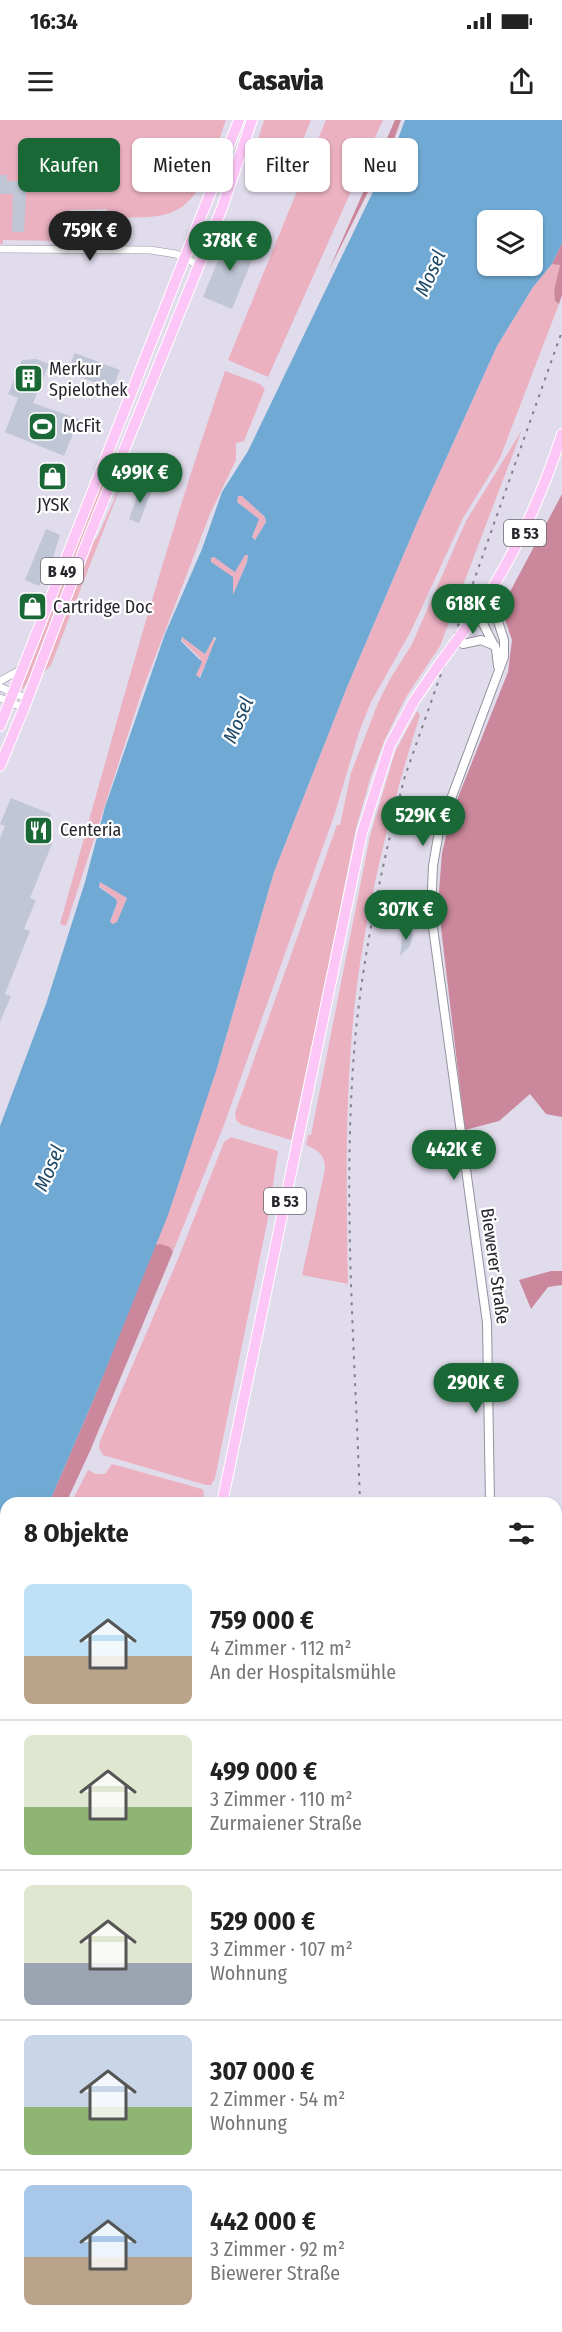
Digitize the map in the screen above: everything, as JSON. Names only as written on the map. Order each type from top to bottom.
[{"type":"main road","name":"B 49","points":[[0,726],[8,698],[24,667],[239,120]]},
{"type":"main road","name":"B 49","points":[[0,766],[89,537],[199,265],[252,120]]},
{"type":"main road","points":[[202,212],[217,218]]},
{"type":"main road","name":"B 53","points":[[223,1497],[362,833],[390,746],[414,700],[474,617],[521,540],[539,501],[562,434]]},
{"type":"street","points":[[0,249],[150,250],[176,254],[199,265]]},
{"type":"street","name":"Biewerer Straße","points":[[490,1497],[487,1323],[431,913],[433,866],[439,831],[504,657],[505,643],[494,609],[497,581]]},
{"type":"street","points":[[498,622],[488,615],[474,617],[495,646],[498,655],[498,672]]},
{"type":"street","points":[[463,644],[481,640],[495,646]]},
{"type":"street","points":[[0,681],[24,667]]},
{"type":"street","points":[[0,687],[8,698],[26,704]]},
{"type":"shaded area","points":[[0,120],[226,120],[220,138],[132,138],[132,192],[196,192],[177,210],[156,216],[107,218],[107,209],[70,210],[69,226],[63,227],[63,241],[3,240],[3,244],[0,244]]},
{"type":"shaded area","points":[[264,120],[311,120],[304,138],[258,138]]},
{"type":"shaded area","points":[[326,120],[383,120],[375,138],[342,138],[342,192],[351,192],[268,377],[228,360],[297,192],[330,192],[330,138],[319,138]]},
{"type":"shaded area","points":[[395,120],[401,120],[394,138],[387,138]]},
{"type":"shaded area","points":[[363,192],[368,192],[328,272]]},
{"type":"shaded area","points":[[562,243],[562,295],[559,304],[555,301],[554,290],[560,265],[552,264]]},
{"type":"shaded area","points":[[552,264],[560,265],[554,290],[555,301],[559,304],[500,458],[463,518],[411,631],[371,702],[359,732],[335,813],[224,1125],[173,1252],[170,1247],[155,1245],[217,1068],[274,872],[347,687],[420,516],[497,346],[533,287]]},
{"type":"shaded area","points":[[225,371],[260,384],[265,389],[244,441],[236,443],[236,460],[210,514],[142,691],[66,926],[60,924],[118,716],[180,508]]},
{"type":"shaded area","points":[[522,430],[440,646],[406,697],[385,739],[371,776],[356,828],[291,1140],[242,1125],[236,1120],[235,1113],[337,825],[340,825],[351,773],[378,703],[412,644],[466,521]]},
{"type":"shaded area","points":[[109,466],[113,467],[55,609],[31,678],[22,690],[27,669]]},
{"type":"shaded area","points":[[127,470],[51,665],[45,671],[45,665],[90,546],[98,536]]},
{"type":"shaded area","points":[[562,494],[562,1117],[546,1114],[530,1094],[499,1121],[465,1130],[441,928],[439,891],[442,853],[451,815],[508,672],[512,640],[504,617],[503,605]]},
{"type":"shaded area","points":[[241,495],[265,517],[266,522],[255,540],[252,538],[258,519],[237,502],[238,496]]},
{"type":"shaded area","points":[[245,555],[248,555],[247,562],[233,595],[232,589],[211,562],[211,558],[214,557],[235,571]]},
{"type":"shaded area","points":[[214,636],[215,644],[199,678],[196,675],[200,658],[181,640],[183,637],[186,638],[205,654]]},
{"type":"shaded area","points":[[417,711],[420,715],[394,805],[372,896],[355,998],[347,1120],[348,1284],[302,1275],[325,1169],[324,1160],[320,1154],[306,1145],[308,1135],[311,1135],[370,836],[395,752]]},
{"type":"shaded area","points":[[100,881],[127,898],[117,923],[110,923],[117,903],[116,899],[99,886]]},
{"type":"shaded area","points":[[231,1137],[278,1151],[268,1218],[215,1478],[211,1485],[206,1485],[103,1455],[99,1448],[224,1142]]},
{"type":"shaded area","points":[[155,1245],[170,1247],[173,1252],[69,1497],[52,1497],[95,1396]]},
{"type":"shaded area","points":[[551,1271],[562,1271],[562,1285],[548,1287],[531,1309],[519,1280]]},
{"type":"shaded area","points":[[112,1464],[202,1489],[203,1497],[74,1497],[88,1470],[96,1474],[105,1474]]},
{"type":"water","name":"Mosel","points":[[405,120],[562,120],[562,243],[552,264],[543,275],[543,210],[477,210],[477,276],[542,276],[497,346],[420,516],[347,687],[274,872],[217,1068],[168,1215],[95,1396],[52,1497],[0,1497],[0,1126],[46,1004],[85,882],[105,807],[165,634],[202,549],[222,492],[248,451],[373,192],[418,192],[418,138],[398,138]],"holes":[[[238,496],[242,496],[265,517],[266,522],[255,540],[252,537],[259,519],[237,502]],[[245,555],[248,555],[247,562],[233,595],[233,577],[211,562],[211,558],[214,557],[235,572]],[[182,637],[205,654],[214,637],[216,638],[200,678],[196,675],[202,662],[181,641]],[[100,882],[127,898],[117,922],[113,924],[110,922],[117,903],[116,899],[99,887]]]},
{"type":"building","points":[[0,175],[7,175],[7,181],[18,181],[18,192],[26,192],[24,232],[12,232],[13,194],[0,194]]},
{"type":"building","points":[[228,236],[257,248],[232,309],[203,297]]},
{"type":"building","points":[[75,353],[120,370],[112,389],[67,372]]},
{"type":"building","name":"McFit","points":[[36,359],[49,364],[33,403],[79,419],[64,456],[5,432],[18,398],[8,394],[22,360]]},
{"type":"building","points":[[141,486],[152,490],[139,523],[129,519]]},
{"type":"building","points":[[46,529],[60,535],[54,558],[39,586],[25,580]]},
{"type":"building","points":[[11,798],[51,814],[46,827],[52,830],[47,842],[52,844],[30,898],[36,900],[24,929],[30,931],[5,994],[11,996],[0,1022],[0,838],[5,826],[0,824]]},
{"type":"building","points":[[403,930],[413,932],[410,946],[400,956]]},
{"type":"railway","points":[[360,1497],[350,1266],[350,1148],[356,1030],[370,934],[389,839],[405,776],[562,331]]},
{"type":"place","name":"Merkur Spielothek","points":[[28,379]]},
{"type":"place","name":"McFit","points":[[42,426]]},
{"type":"place","name":"JYSK","points":[[53,476]]},
{"type":"place","name":"Cartridge Doc","points":[[32,607]]},
{"type":"place","name":"Centeria","points":[[39,830]]}]
